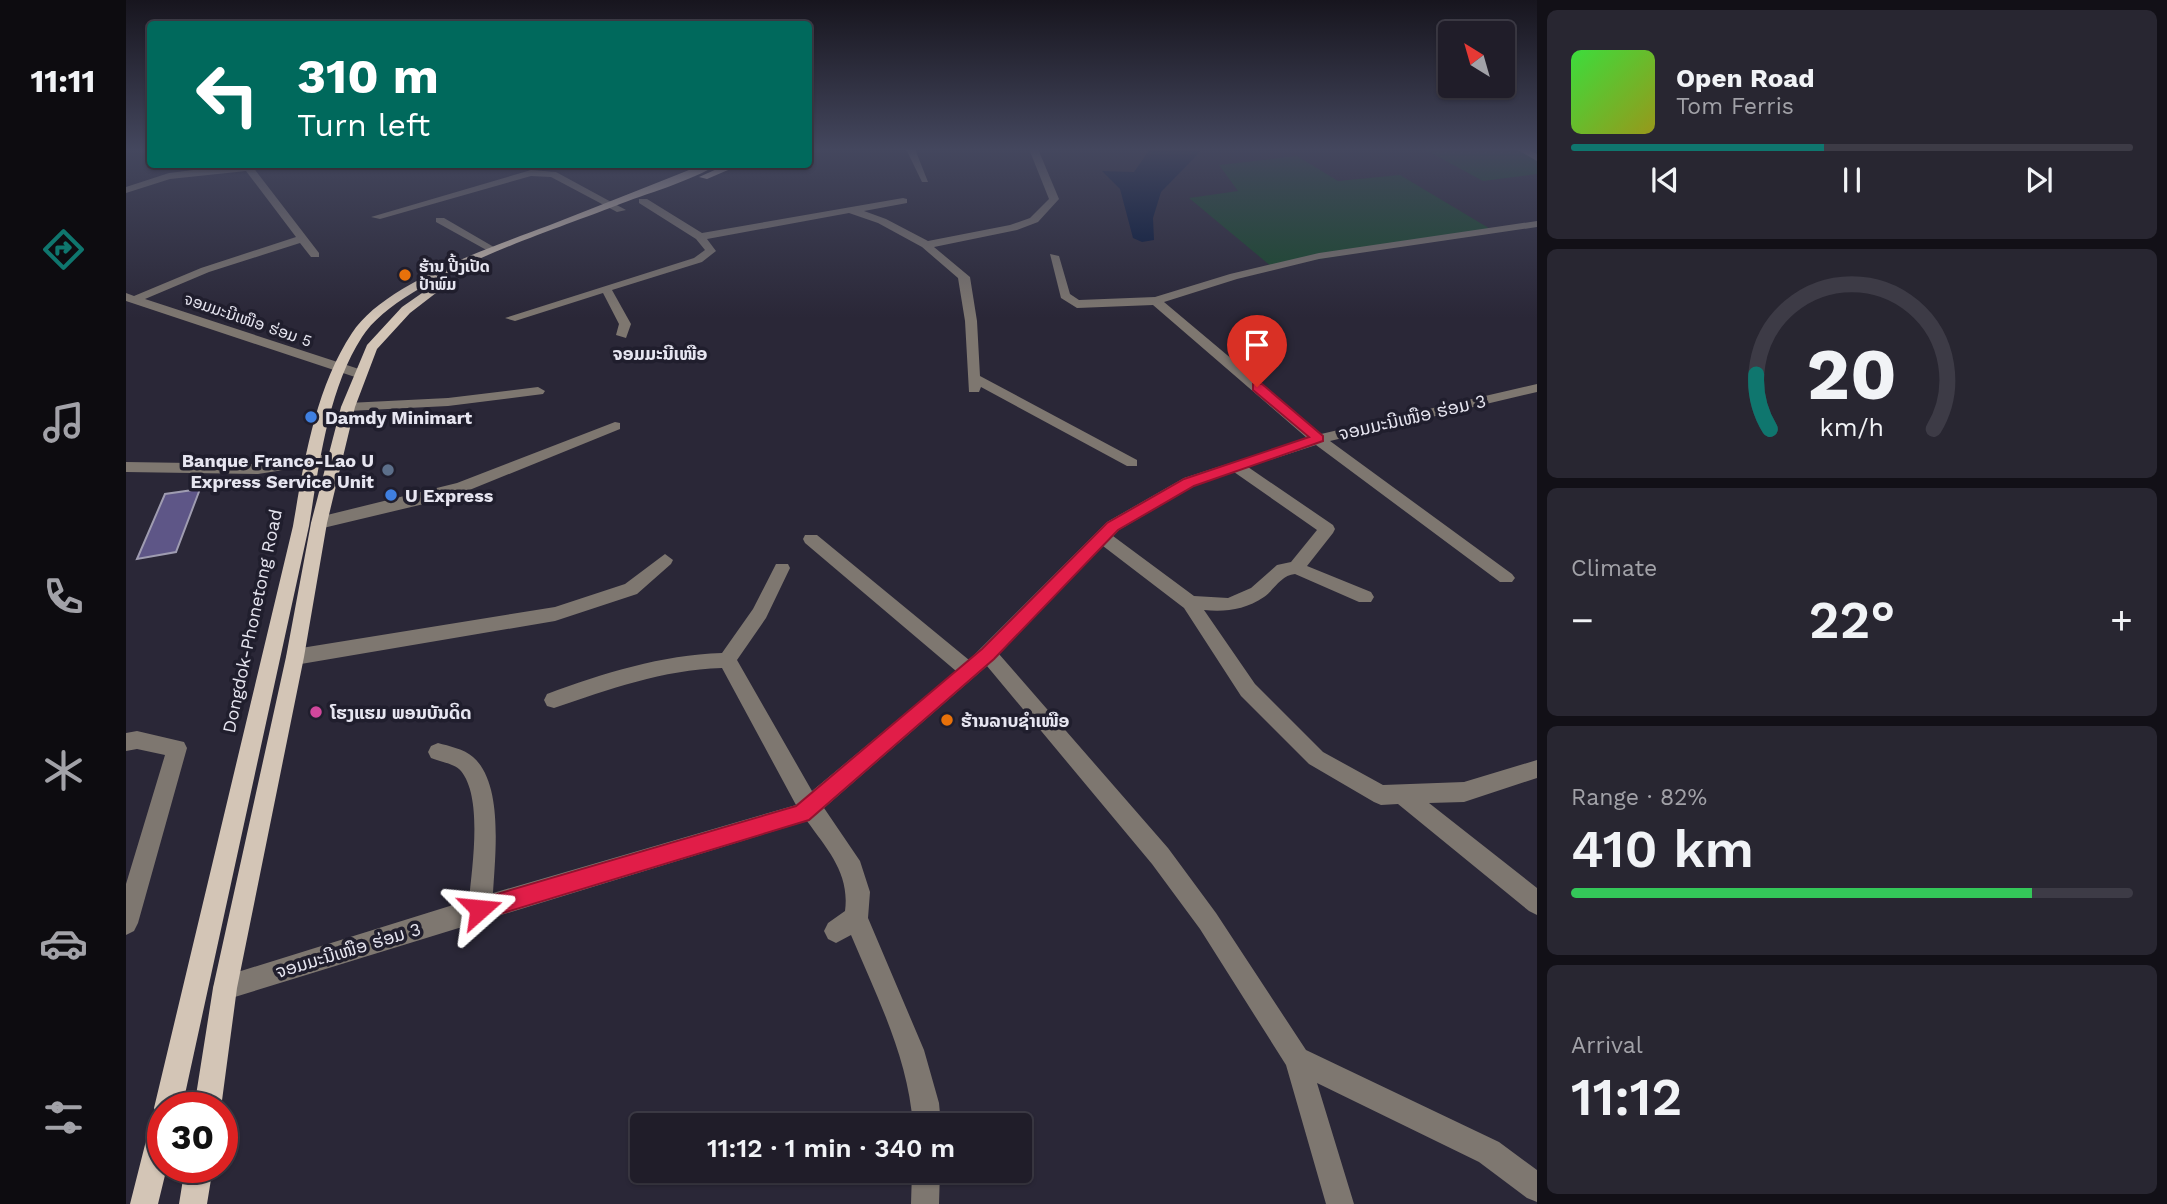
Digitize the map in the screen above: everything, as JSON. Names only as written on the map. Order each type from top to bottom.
[{"type":"main road","name":"Dongdok-Phonetong Road","points":[[210,1092],[225,988],[295,657],[319,523],[348,407],[371,348],[388,326],[430,290],[620,205]]},
{"type":"main road","name":"Dongdok-Phonetong Road","points":[[172,1092],[301,526],[312,461],[338,369],[358,332],[390,303],[440,273],[494,250],[624,205]]},
{"type":"main road","points":[[144,1204],[149,1183]]},
{"type":"main road","points":[[193,1204],[196,1183]]},
{"type":"street","points":[[276,205],[315,256]]},
{"type":"street","points":[[376,217],[418,205]]},
{"type":"street","points":[[511,318],[709,255],[710,247],[700,237],[650,205]]},
{"type":"street","points":[[700,237],[881,205]]},
{"type":"street","points":[[926,245],[989,235],[1034,220],[1048,205]]},
{"type":"street","points":[[850,211],[882,221],[926,245],[964,277],[974,384],[1132,463]]},
{"type":"street","points":[[440,220],[494,250]]},
{"type":"street","points":[[1054,256],[1065,296],[1077,304],[1156,301],[1234,276],[1319,256],[1537,224]]},
{"type":"street","points":[[130,299],[205,270],[301,239]]},
{"type":"street","points":[[606,289],[625,324],[622,335]]},
{"type":"street","name":"ຈອມມະນີເໜືອ ຮ່ອມ 5","points":[[130,299],[360,374]]},
{"type":"street","points":[[1156,301],[1318,439],[1506,578]]},
{"type":"street","name":"ຈອມມະນີເໜືອ ຮ່ອມ 3","points":[[225,988],[802,813],[988,654],[1113,526],[1189,482],[1318,439],[1537,388]]},
{"type":"street","points":[[348,407],[448,402],[538,391]]},
{"type":"street","points":[[319,523],[428,498],[462,487],[615,426]]},
{"type":"street","points":[[126,467],[258,469],[336,458]]},
{"type":"street","points":[[1236,466],[1327,529],[1296,568]]},
{"type":"street","points":[[1102,537],[1190,603],[1215,645],[1248,690],[1316,758],[1381,795],[1464,792],[1537,769]]},
{"type":"street","points":[[811,539],[968,670]]},
{"type":"street","points":[[295,657],[555,614],[631,589],[665,560]]},
{"type":"street","points":[[727,660],[760,613],[782,568]]},
{"type":"street","points":[[1190,603],[1229,605],[1257,593],[1283,569],[1296,568],[1365,597]]},
{"type":"street","points":[[988,654],[1160,856],[1208,921],[1297,1059],[1340,1204]]},
{"type":"street","points":[[554,700],[594,684],[635,673],[692,660],[727,660]]},
{"type":"street","points":[[727,660],[810,807],[849,861],[859,892],[846,924],[917,1067],[928,1113]]},
{"type":"street","points":[[126,742],[137,740],[177,748],[126,923]]},
{"type":"street","points":[[439,752],[467,763],[481,786],[484,823],[480,909]]},
{"type":"street","points":[[1402,794],[1537,903]]},
{"type":"street","points":[[1297,1059],[1489,1152],[1537,1188]]},
{"type":"street","points":[[925,1204],[926,1183]]},
{"type":"green space","points":[[1198,205],[1450,205],[1492,230],[1272,267]]},
{"type":"water","points":[[1124,205],[1157,205],[1153,218],[1154,240],[1142,242],[1133,238]]},
{"type":"building","points":[[200,489],[176,552],[137,559],[165,494]]},
{"type":"place","name":"ຮ້ານ ປີ້ງເປັດ ປ້າພົມ","points":[[405,275]]},
{"type":"place","name":"Damdy Minimart","points":[[311,417]]},
{"type":"place","name":"Banque Franco-Lao U Express Service Unit","points":[[388,470]]},
{"type":"place","name":"U Express","points":[[391,495]]},
{"type":"place","name":"ໂຮງແຮມ ພອນບັນດິດ","points":[[316,712]]},
{"type":"place","name":"ຮ້ານລາບຊຳເໜືອ","points":[[947,720]]},
{"type":"district","name":"ຈອມມະນີເໜືອ","points":[[660,353]]},
{"type":"route","points":[[480,909],[802,813],[988,654],[1113,526],[1189,482],[1318,439],[1257,387]]}]
